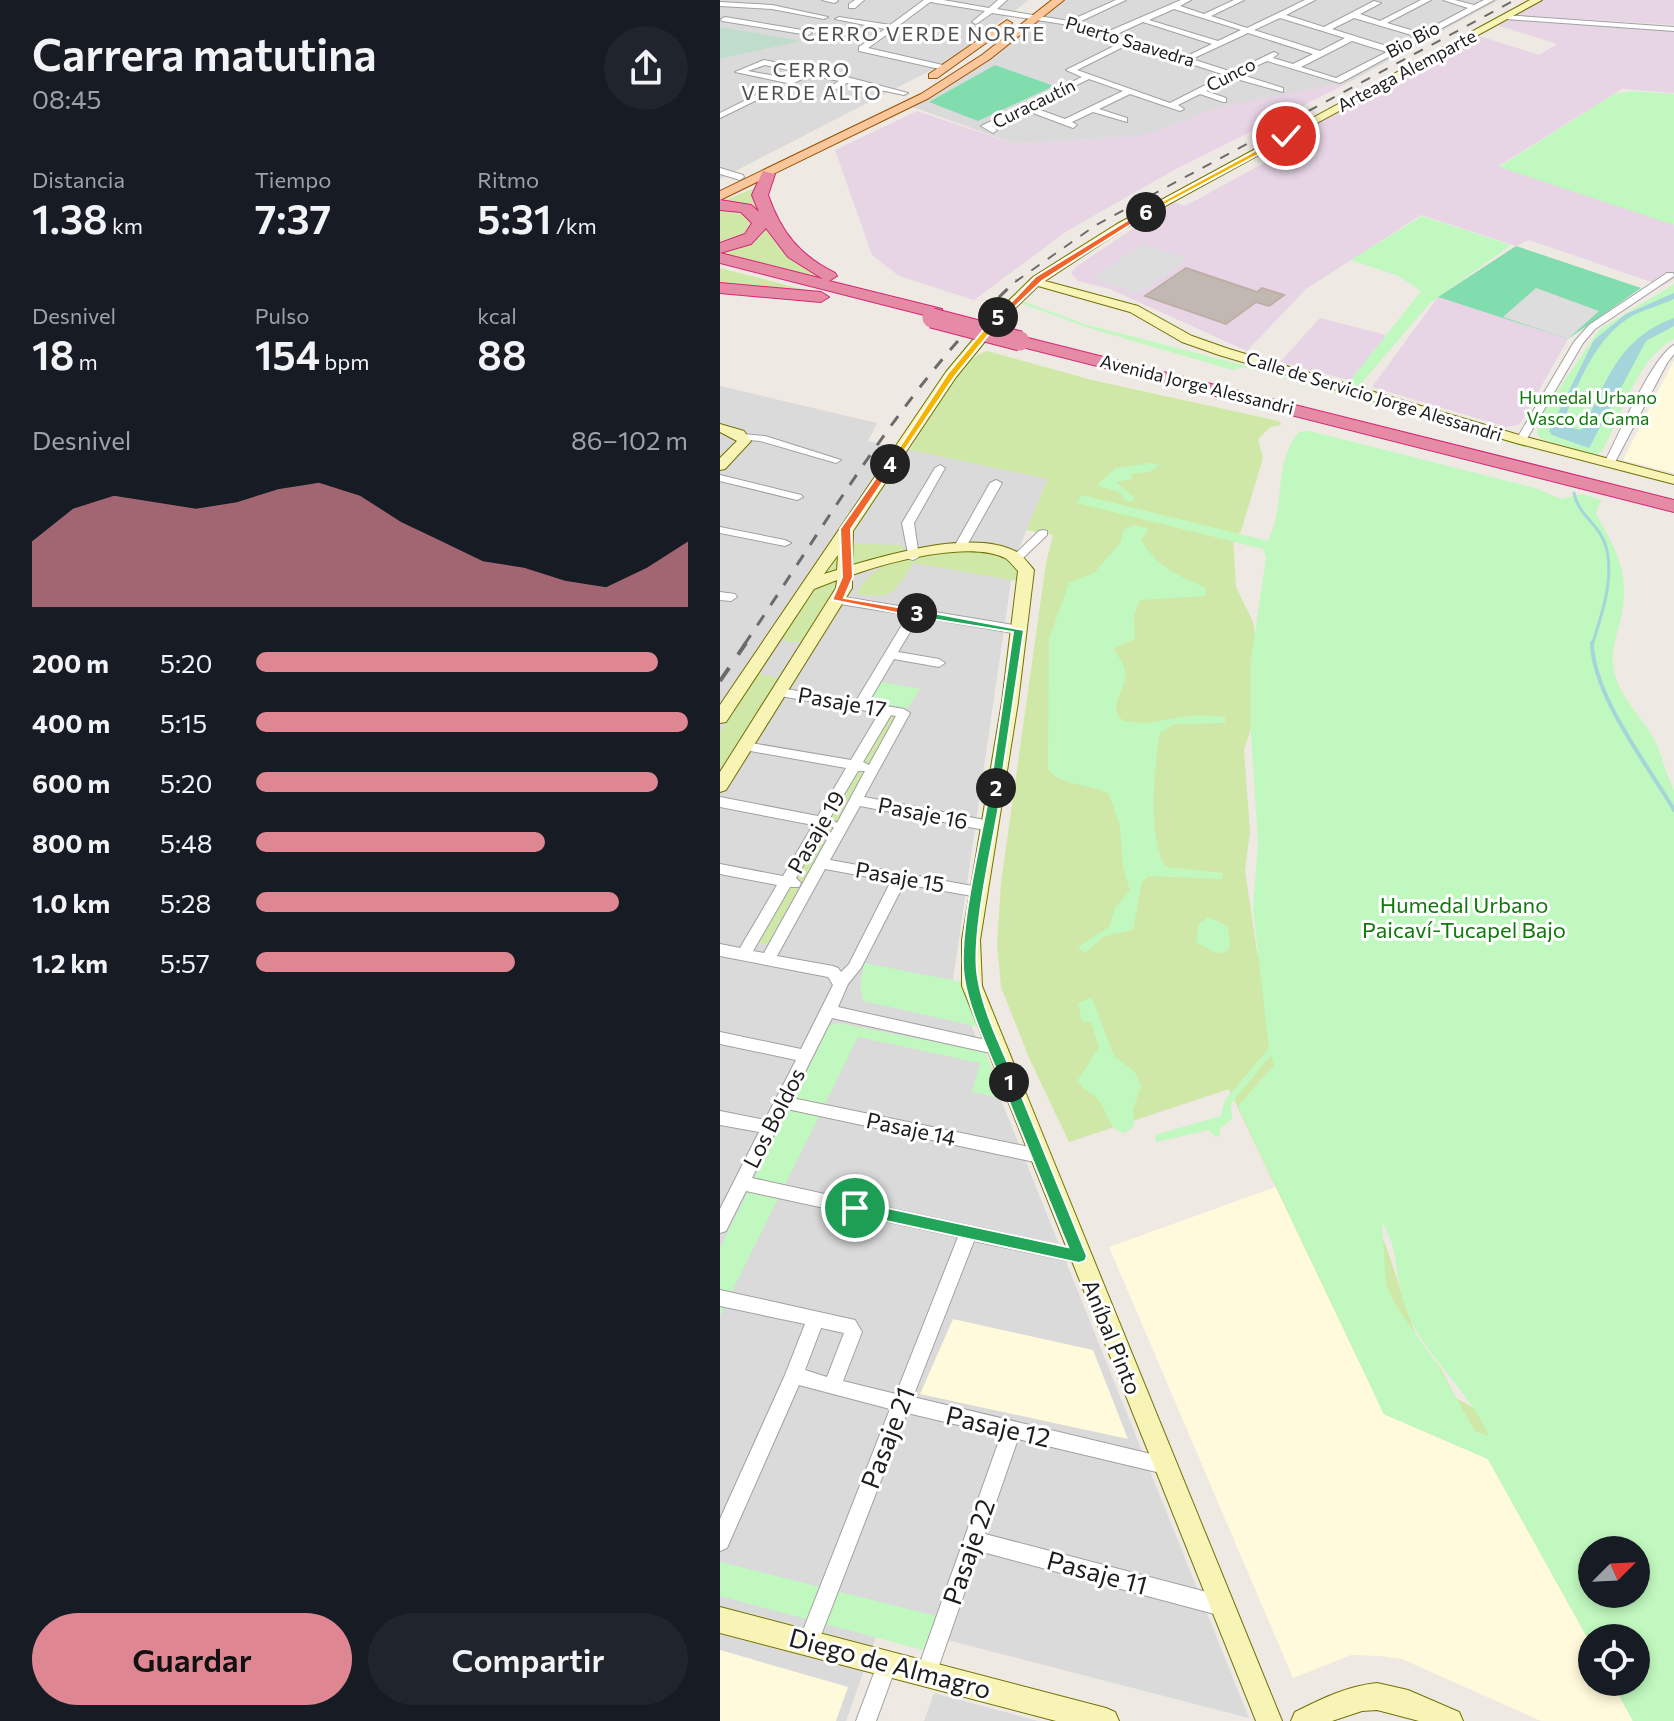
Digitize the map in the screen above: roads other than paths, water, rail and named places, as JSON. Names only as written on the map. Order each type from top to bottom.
[{"type":"highway","points":[[768,174],[760,195],[788,251],[810,268],[877,301]]},
{"type":"highway","points":[[720,205],[751,210],[760,222],[759,229],[749,239],[720,248]]},
{"type":"highway","name":"Avenida Jorge Alessandri","points":[[720,261],[1674,499]]},
{"type":"highway","points":[[720,288],[877,301]]},
{"type":"highway","name":"Avenida Jorge Alessandri","points":[[1022,338],[1674,506]]},
{"type":"highway","points":[[1645,492],[1673,481]]},
{"type":"main road","points":[[720,187],[904,93],[1038,0]]},
{"type":"main road","points":[[720,196],[951,80],[1059,0]]},
{"type":"street","points":[[852,6],[860,0]]},
{"type":"street","points":[[929,0],[864,47],[864,51],[944,68]]},
{"type":"street","name":"Puerto Saavedra","points":[[929,0],[1070,23],[1280,90]]},
{"type":"street","points":[[976,22],[1003,0]]},
{"type":"street","points":[[1070,23],[1122,0]]},
{"type":"street","points":[[1108,35],[1187,0]]},
{"type":"street","points":[[1366,0],[1404,12]]},
{"type":"street","points":[[1381,23],[1427,0]]},
{"type":"street","points":[[1447,0],[1475,8]]},
{"type":"street","name":"Bio Bio","points":[[1294,67],[1337,81],[1490,0]]},
{"type":"street","name":"Arteaga Alemparte","points":[[1046,282],[1067,260],[1171,198],[1537,0]]},
{"type":"street","points":[[1205,16],[1233,1]]},
{"type":"street","points":[[1184,60],[1307,1]]},
{"type":"street","points":[[758,25],[775,3]]},
{"type":"street","points":[[720,4],[775,3],[824,17]]},
{"type":"street","points":[[1324,30],[1377,3]]},
{"type":"street","points":[[722,20],[745,5]]},
{"type":"street","points":[[1173,6],[1321,54]]},
{"type":"street","points":[[1279,15],[1393,51]]},
{"type":"street","points":[[1354,15],[1422,36]]},
{"type":"street","points":[[1506,17],[1674,29]]},
{"type":"street","points":[[839,19],[919,32]]},
{"type":"street","points":[[722,20],[808,33]]},
{"type":"street","points":[[1143,20],[1218,44]]},
{"type":"street","points":[[1266,58],[1294,67],[1351,38]]},
{"type":"street","name":"Curacautín","points":[[1088,77],[1070,68],[1128,42]]},
{"type":"street","name":"Cunco","points":[[1170,106],[1293,45]]},
{"type":"street","points":[[809,72],[794,81],[739,73],[760,62],[847,79],[904,93]]},
{"type":"street","points":[[780,79],[795,70]]},
{"type":"street","points":[[1088,77],[1180,109]]},
{"type":"street","name":"Curacautín","points":[[993,130],[985,126],[1088,77]]},
{"type":"street","points":[[829,91],[847,79]]},
{"type":"street","points":[[1199,91],[1223,100]]},
{"type":"street","points":[[1025,107],[1069,123],[1128,92]]},
{"type":"street","points":[[720,116],[759,97]]},
{"type":"street","points":[[1092,109],[1124,120]]},
{"type":"street","points":[[720,171],[740,177]]},
{"type":"street","points":[[1521,440],[1590,329],[1670,275]]},
{"type":"street","points":[[720,718],[951,375],[1021,296],[1046,282]]},
{"type":"street","name":"Calle de Servicio Jorge Alessandri","points":[[1046,282],[1144,313],[1201,345],[1521,440],[1673,481]]},
{"type":"street","points":[[1609,464],[1662,362],[1674,348]]},
{"type":"street","points":[[720,428],[743,437],[761,438],[836,460]]},
{"type":"street","points":[[720,466],[743,443],[743,437]]},
{"type":"street","points":[[913,557],[908,523],[940,468]]},
{"type":"street","points":[[720,478],[797,497]]},
{"type":"street","points":[[960,547],[996,483]]},
{"type":"street","points":[[720,786],[838,600],[847,573],[846,529]]},
{"type":"street","points":[[720,530],[785,543]]},
{"type":"street","points":[[807,587],[847,573],[960,547],[998,548],[1022,564],[1043,533]]},
{"type":"street","points":[[838,600],[860,580],[896,561]]},
{"type":"street","name":"Aníbal Pinto","points":[[1022,564],[1019,630],[978,892],[970,974],[977,1003],[995,1048],[1269,1721]]},
{"type":"street","points":[[838,600],[1019,630]]},
{"type":"street","points":[[860,705],[915,613]]},
{"type":"street","points":[[768,647],[784,653],[806,651]]},
{"type":"street","points":[[890,654],[939,663]]},
{"type":"street","points":[[752,670],[773,667],[784,686]]},
{"type":"street","name":"Pasaje 17","points":[[784,686],[904,713]]},
{"type":"street","name":"Pasaje 19","points":[[744,954],[887,710]]},
{"type":"street","name":"Pasaje 19","points":[[768,959],[904,713]]},
{"type":"street","name":"Pasaje 16","points":[[745,746],[873,769]]},
{"type":"street","name":"Pasaje 16","points":[[855,800],[990,826]]},
{"type":"street","points":[[720,802],[841,826]]},
{"type":"street","name":"Pasaje 15","points":[[821,863],[978,892]]},
{"type":"street","points":[[720,869],[808,886]]},
{"type":"street","points":[[720,950],[833,972],[841,981],[854,968],[900,878]]},
{"type":"street","name":"Los Boldos","points":[[720,1226],[829,1011],[841,981]]},
{"type":"street","points":[[829,1011],[995,1048]]},
{"type":"street","points":[[720,1038],[806,1056]]},
{"type":"street","name":"Pasaje 14","points":[[783,1102],[1039,1156]]},
{"type":"street","points":[[720,1118],[770,1128]]},
{"type":"street","points":[[741,1183],[1079,1256]]},
{"type":"street","name":"Pasaje 21","points":[[808,1643],[968,1233]]},
{"type":"street","points":[[720,1298],[849,1326],[853,1332],[832,1387]]},
{"type":"street","points":[[720,1541],[816,1319]]},
{"type":"street","name":"Pasaje 12","points":[[794,1375],[901,1404],[1165,1465]]},
{"type":"street","name":"Pasaje 22","points":[[926,1674],[1012,1430]]},
{"type":"street","name":"Pasaje 11","points":[[973,1540],[1222,1606]]},
{"type":"street","name":"Diego de Almagro","points":[[720,1620],[1097,1720]]},
{"type":"street","points":[[866,1721],[887,1664]]},
{"type":"street","points":[[1304,1721],[1337,1704],[1373,1694],[1405,1701],[1450,1721]]},
{"type":"water","points":[[1674,293],[1674,299],[1632,316],[1615,329],[1587,367],[1562,426],[1581,430],[1607,378],[1626,350],[1654,327],[1674,318],[1674,326],[1646,341],[1589,448],[1552,435],[1549,431],[1594,340],[1626,314]]},
{"type":"waterway","points":[[1574,493],[1581,510],[1601,535],[1609,561],[1607,590],[1592,644]]},
{"type":"waterway","points":[[1592,644],[1595,664],[1612,707],[1674,810]]},
{"type":"railway","points":[[1015,282],[1096,225],[1515,0]]},
{"type":"railway","points":[[744,645],[905,407],[977,319],[1017,280]]},
{"type":"railway","points":[[720,681],[746,643]]},
{"type":"district","name":"CERRO VERDE NORTE","points":[[924,34]]},
{"type":"district","name":"CERRO VERDE ALTO","points":[[812,82]]},
{"type":"park label","name":"Humedal Urbano Vasco da Gama","points":[[1588,408]]},
{"type":"park label","name":"Humedal Urbano Paicaví-Tucapel Bajo","points":[[1464,918]]}]
